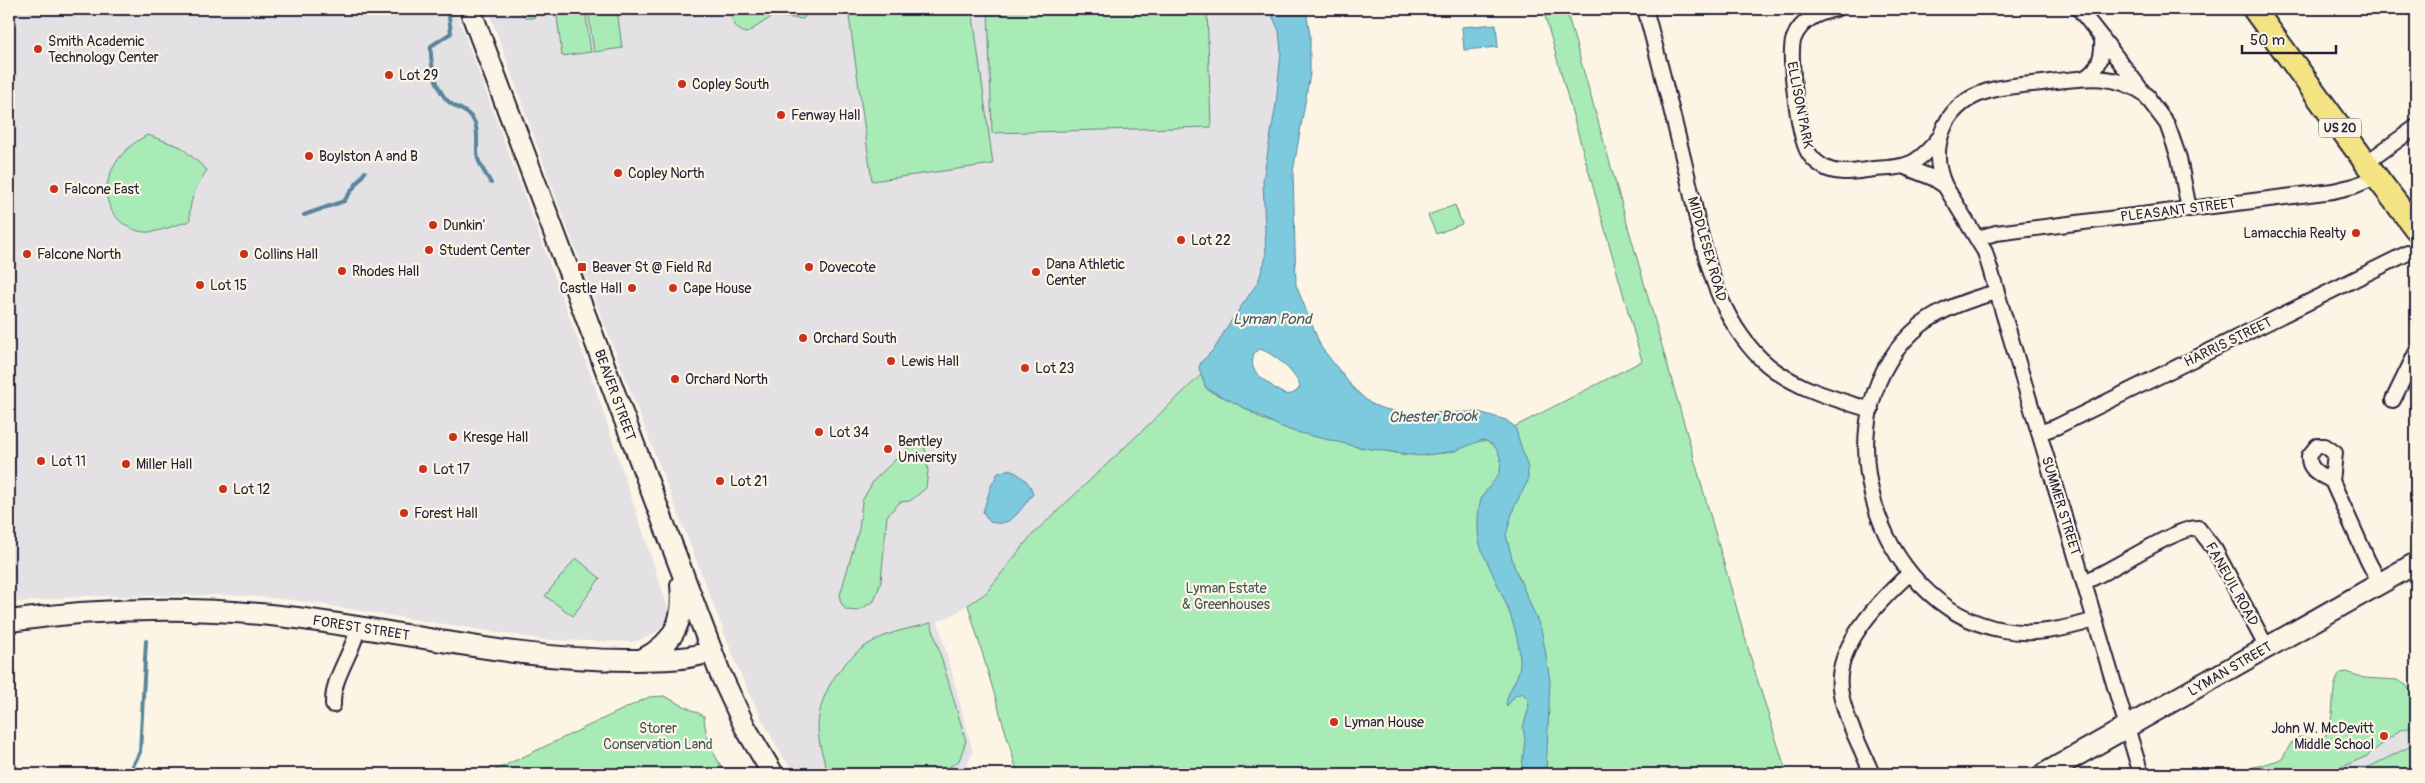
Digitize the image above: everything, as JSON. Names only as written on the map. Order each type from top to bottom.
[{"type":"main road","name":"US 20","points":[[2254,9],[2416,229]]},
{"type":"street","name":"BEAVER STREET","points":[[470,9],[712,651],[741,718],[773,774]]},
{"type":"street","name":"MIDDLESEX ROAD","points":[[1646,9],[1711,271],[1728,317],[1748,344],[1774,370],[1813,391],[1871,410]]},
{"type":"street","name":"ELLISON PARK","points":[[1836,9],[1821,13],[1807,21],[1796,32],[1791,47],[1792,66],[1806,149],[1814,161],[1831,171],[1904,167],[1934,178],[1945,186]]},
{"type":"street","points":[[2079,9],[2148,96],[2163,118],[2173,138],[2184,177],[2189,209]]},
{"type":"street","points":[[2086,77],[2095,70],[2100,61],[2102,38]]},
{"type":"street","points":[[1904,167],[1919,159],[1938,138],[1960,107],[1981,93],[1996,89],[2086,77],[2121,81],[2148,96]]},
{"type":"street","name":"PLEASANT STREET","points":[[1978,238],[1996,233],[2334,191],[2361,184],[2371,170],[2416,127]]},
{"type":"street","name":"ELLISON PARK","points":[[1938,138],[1938,165],[1945,186],[1978,238]]},
{"type":"street","name":"SUMMER STREET","points":[[1978,238],[1997,292],[2141,774]]},
{"type":"street","name":"HARRIS STREET","points":[[2039,433],[2065,423],[2416,250]]},
{"type":"street","points":[[1997,292],[1952,307],[1929,320],[1913,333],[1888,365],[1871,410],[1866,452],[1873,501],[1891,545],[1910,573],[1934,598],[1954,612],[1974,622],[2002,630],[2042,632],[2095,620]]},
{"type":"street","points":[[2393,400],[2416,352]]},
{"type":"street","points":[[2332,481],[2380,584]]},
{"type":"street","name":"FANEUIL ROAD","points":[[2084,582],[2181,531],[2198,528],[2215,550],[2267,648]]},
{"type":"street","points":[[641,660],[665,645],[677,630],[680,619],[681,588],[671,544]]},
{"type":"street","name":"LYMAN STREET","points":[[2044,774],[2416,564]]},
{"type":"street","points":[[1872,774],[1842,697],[1840,672],[1847,652],[1869,613],[1910,573]]},
{"type":"street","name":"FOREST STREET","points":[[9,621],[87,613],[218,612],[290,617],[528,655],[573,659],[641,660],[688,657],[712,651]]},
{"type":"street","points":[[333,705],[336,683],[355,641],[358,628]]},
{"type":"shaded area","points":[[9,9],[455,9],[591,375],[669,611],[660,629],[648,637],[633,642],[545,640],[292,600],[238,595],[86,596],[9,603]]},
{"type":"shaded area","name":"Bentley University","points":[[488,9],[1265,9],[1271,13],[1279,31],[1281,52],[1276,104],[1263,180],[1266,257],[1258,282],[1215,348],[1205,356],[1199,368],[1201,375],[1030,537],[986,593],[951,616],[938,621],[973,752],[963,774],[796,774],[781,754],[761,718],[737,666],[565,222]]},
{"type":"shaded area","name":"John W. McDevitt Middle School","points":[[2416,705],[2416,774],[2304,774]]},
{"type":"green space","points":[[518,9],[543,10],[533,18],[526,18]]},
{"type":"green space","points":[[556,9],[585,9],[591,52],[562,56]]},
{"type":"green space","points":[[588,9],[617,9],[622,48],[594,52]]},
{"type":"green space","points":[[729,9],[810,10],[803,19],[773,16],[747,33],[737,28]]},
{"type":"green space","points":[[848,9],[972,9],[993,164],[872,181]]},
{"type":"green space","points":[[988,9],[1207,9],[1211,127],[992,133]]},
{"type":"green space","name":"Lyman Estate & Greenhouses","points":[[1543,9],[1566,9],[1754,669],[1787,774],[1018,774],[968,605],[986,593],[1030,537],[1201,375],[1206,388],[1211,392],[1235,402],[1262,419],[1312,436],[1406,455],[1446,453],[1475,441],[1487,441],[1642,361]]},
{"type":"green space","points":[[148,135],[181,147],[207,170],[194,194],[190,207],[190,221],[158,231],[141,232],[120,221],[111,210],[107,198],[107,185],[117,161],[126,150]]},
{"type":"green space","points":[[1455,205],[1462,224],[1436,234],[1428,215]]},
{"type":"green space","points":[[919,437],[923,437],[924,441],[928,471],[926,488],[910,501],[900,502],[887,516],[881,582],[874,601],[858,611],[846,610],[840,601],[840,595],[859,529],[862,501],[874,480]]},
{"type":"green space","points":[[576,558],[600,578],[573,616],[545,596]]},
{"type":"green space","points":[[931,623],[966,741],[959,761],[938,774],[829,774],[821,750],[818,726],[823,700],[836,676],[854,655],[876,640],[896,632]]},
{"type":"green space","points":[[2347,672],[2364,678],[2397,680],[2406,685],[2416,697],[2416,726],[2400,730],[2367,756],[2326,774],[2245,774],[2254,767],[2282,759],[2293,740],[2299,737],[2315,739],[2325,736],[2331,719],[2337,678],[2341,673]]},
{"type":"green space","name":"Storer Conservation Land","points":[[664,696],[704,716],[706,732],[711,746],[726,774],[487,774],[649,697]]},
{"type":"green space","points":[[2411,746],[2416,756],[2416,774],[2355,774]]},
{"type":"water","name":"Lyman Pond","points":[[1265,9],[1306,9],[1310,36],[1310,74],[1293,172],[1296,285],[1321,347],[1353,388],[1370,403],[1381,408],[1403,413],[1479,412],[1506,420],[1515,427],[1528,468],[1528,481],[1514,507],[1506,535],[1514,566],[1541,629],[1546,655],[1550,682],[1546,774],[1521,774],[1525,740],[1523,728],[1529,707],[1527,698],[1522,693],[1515,696],[1507,706],[1506,703],[1519,672],[1519,649],[1507,607],[1479,542],[1478,519],[1481,500],[1500,470],[1499,453],[1496,449],[1488,442],[1482,440],[1455,451],[1420,456],[1358,447],[1292,431],[1206,388],[1199,368],[1201,362],[1215,348],[1258,282],[1266,257],[1263,180],[1276,104],[1281,52],[1279,31],[1271,13]],"holes":[[[1260,349],[1266,351],[1284,365],[1298,382],[1300,387],[1292,394],[1284,394],[1276,389],[1254,369],[1252,361],[1254,353]]]},
{"type":"water","points":[[1496,24],[1498,47],[1464,50],[1462,27]]},
{"type":"water","points":[[1010,469],[1027,482],[1033,494],[1010,520],[998,523],[990,522],[983,512],[991,486],[998,473]]},
{"type":"waterway","points":[[448,9],[451,33],[431,46],[435,77],[445,98],[463,110],[474,121],[477,130],[478,159],[491,183]]},
{"type":"waterway","points":[[304,215],[344,201],[365,172]]},
{"type":"waterway","points":[[129,774],[140,752],[146,641]]},
{"type":"place","name":"Smith Academic Technology Center","points":[[38,49]]},
{"type":"place","name":"Lot 29","points":[[389,75]]},
{"type":"place","name":"Copley South","points":[[682,84]]},
{"type":"place","name":"Fenway Hall","points":[[781,115]]},
{"type":"place","name":"Boylston A and B","points":[[309,156]]},
{"type":"place","name":"Copley North","points":[[618,173]]},
{"type":"place","name":"Falcone East","points":[[54,189]]},
{"type":"place","name":"Dunkin'","points":[[433,225]]},
{"type":"place","name":"Lamacchia Realty","points":[[2356,233]]},
{"type":"place","name":"Lot 22","points":[[1181,240]]},
{"type":"place","name":"Student Center","points":[[429,250]]},
{"type":"place","name":"Falcone North","points":[[27,254]]},
{"type":"place","name":"Collins Hall","points":[[244,254]]},
{"type":"place","name":"Beaver St @ Field Rd","points":[[582,267]]},
{"type":"place","name":"Dovecote","points":[[809,267]]},
{"type":"place","name":"Rhodes Hall","points":[[342,271]]},
{"type":"place","name":"Dana Athletic Center","points":[[1036,272]]},
{"type":"place","name":"Lot 15","points":[[200,285]]},
{"type":"place","name":"Castle Hall","points":[[632,288]]},
{"type":"place","name":"Cape House","points":[[673,288]]},
{"type":"place","name":"Orchard South","points":[[803,338]]},
{"type":"place","name":"Lewis Hall","points":[[891,361]]},
{"type":"place","name":"Lot 23","points":[[1025,368]]},
{"type":"place","name":"Orchard North","points":[[675,379]]},
{"type":"place","name":"Lot 34","points":[[819,432]]},
{"type":"place","name":"Kresge Hall","points":[[453,437]]},
{"type":"place","name":"Bentley University","points":[[888,449]]},
{"type":"place","name":"Lot 11","points":[[41,461]]},
{"type":"place","name":"Miller Hall","points":[[126,464]]},
{"type":"place","name":"Lot 17","points":[[423,469]]},
{"type":"place","name":"Lot 21","points":[[720,481]]},
{"type":"place","name":"Lot 12","points":[[223,489]]},
{"type":"place","name":"Forest Hall","points":[[404,513]]},
{"type":"place","name":"Lyman House","points":[[1334,722]]},
{"type":"place","name":"John W. McDevitt Middle School","points":[[2384,736]]},
{"type":"water label","name":"Chester Brook","points":[[1433,417]]}]
